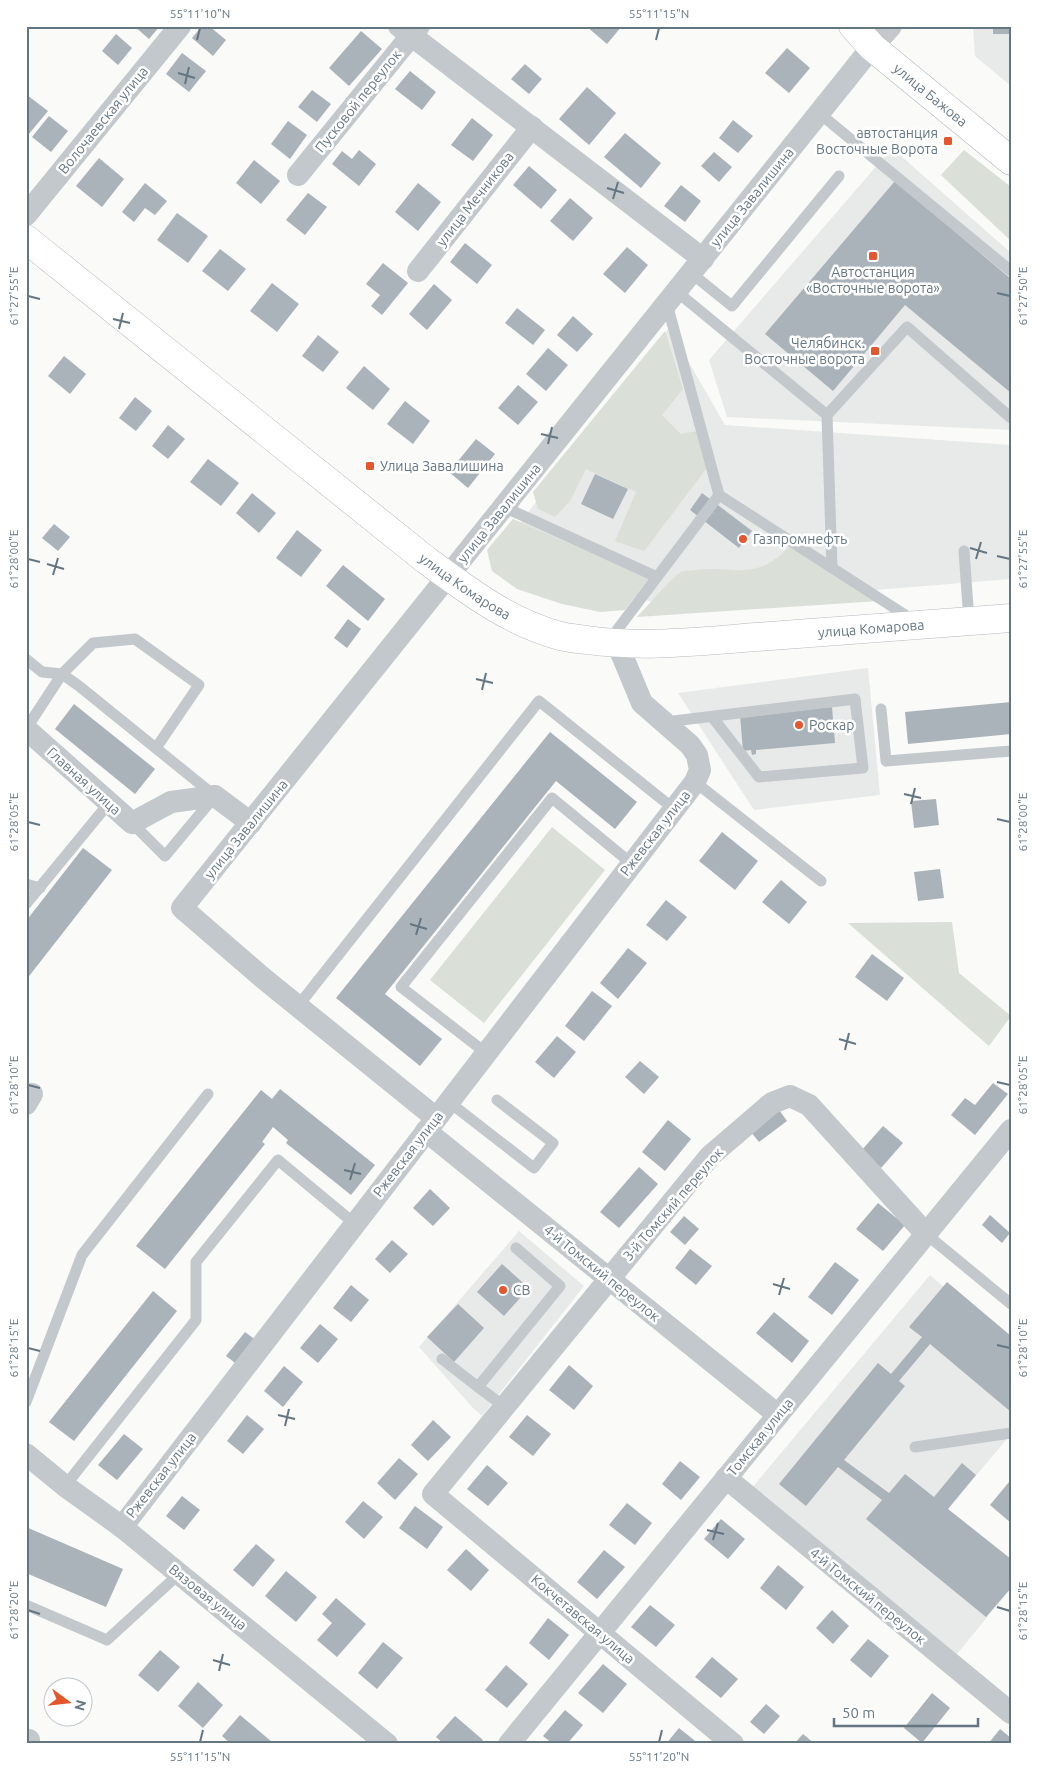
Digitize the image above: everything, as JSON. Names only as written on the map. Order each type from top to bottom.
[{"type":"main road","name":"улица Бажова","points":[[853,26],[872,47],[1011,161]]},
{"type":"main road","name":"улица Комарова","points":[[26,239],[448,576],[489,605],[528,625],[562,636],[612,643],[703,641],[1011,618]]},
{"type":"street","name":"Волочаевская улица","points":[[26,215],[180,26]]},
{"type":"street","name":"улица Завалишина","points":[[182,908],[671,297],[872,47],[891,26]]},
{"type":"street","points":[[409,29],[532,128],[697,266]]},
{"type":"street","name":"Пусковой переулок","points":[[298,175],[409,29]]},
{"type":"street","name":"улица Мечникова","points":[[418,271],[532,128]]},
{"type":"street","points":[[612,643],[642,703],[665,722],[697,755],[700,770],[695,782]]},
{"type":"street","name":"Главная улица","points":[[26,729],[132,823],[171,802],[215,796]]},
{"type":"street","name":"Ржевская улица","points":[[122,1527],[695,782]]},
{"type":"street","points":[[215,796],[251,823]]},
{"type":"street","name":"4-й Томский переулок","points":[[182,908],[298,1006],[437,1117],[609,1279],[778,1415]]},
{"type":"street","name":"3-й Томский переулок","points":[[433,1494],[710,1156],[772,1103],[790,1096],[809,1105],[926,1234]]},
{"type":"street","name":"Томская улица","points":[[509,1744],[1011,1130]]},
{"type":"street","name":"Вязовая улица","points":[[26,1454],[65,1486],[122,1527],[388,1744]]},
{"type":"street","name":"4-й Томский переулок","points":[[726,1478],[1011,1713]]},
{"type":"street","name":"Кокчетавская улица","points":[[433,1494],[733,1744]]},
{"type":"lane","points":[[819,113],[1011,271]]},
{"type":"lane","points":[[697,266],[732,306],[838,176]]},
{"type":"lane","points":[[671,297],[827,415]]},
{"type":"lane","points":[[671,297],[719,495],[920,625]]},
{"type":"lane","points":[[832,568],[827,415],[906,327],[1011,418]]},
{"type":"lane","points":[[612,643],[657,577],[719,495]]},
{"type":"lane","points":[[504,507],[657,577]]},
{"type":"lane","points":[[964,551],[969,621]]},
{"type":"lane","points":[[26,729],[62,674],[93,643],[135,640],[199,685],[156,748]]},
{"type":"lane","points":[[26,659],[42,672],[62,674],[79,686],[215,796],[165,856],[132,823]]},
{"type":"lane","points":[[665,722],[713,718],[855,699],[863,768],[759,777],[713,718]]},
{"type":"lane","points":[[298,1006],[539,701],[674,809]]},
{"type":"lane","points":[[881,709],[886,761],[1011,752]]},
{"type":"lane","points":[[695,782],[820,881]]},
{"type":"lane","points":[[486,1053],[401,988],[552,798],[632,864]]},
{"type":"lane","points":[[26,904],[109,803]]},
{"type":"lane","points":[[26,884],[40,888]]},
{"type":"lane","points":[[26,1402],[82,1255],[208,1094]]},
{"type":"lane","points":[[437,1117],[534,1168],[553,1143],[497,1100]]},
{"type":"lane","points":[[65,1486],[196,1320],[196,1262],[278,1160],[355,1224]]},
{"type":"lane","name":"3-й Томский переулок","points":[[926,1234],[1011,1304]]},
{"type":"lane","points":[[478,1386],[560,1286],[516,1248]]},
{"type":"lane","points":[[442,1359],[505,1407]]},
{"type":"lane","points":[[915,1447],[1011,1433]]},
{"type":"lane","points":[[26,1606],[107,1640],[179,1574]]},
{"type":"shaded area","points":[[973,26],[1011,26],[1011,86],[975,56]]},
{"type":"shaded area","points":[[892,148],[1011,253],[1011,430],[727,417],[709,360]]},
{"type":"shaded area","points":[[964,150],[1011,187],[1011,241],[941,175]]},
{"type":"shaded area","points":[[669,328],[725,425],[1011,445],[1011,579],[666,607],[500,549]]},
{"type":"shaded area","points":[[665,331],[683,389],[662,415],[681,434],[697,431],[706,469],[644,551],[615,541],[636,492],[586,469],[570,501],[555,517],[538,509],[533,492]]},
{"type":"shaded area","points":[[513,519],[649,578],[625,610],[600,612],[562,604],[517,589],[492,571],[487,550]]},
{"type":"shaded area","points":[[790,546],[878,601],[637,617],[681,572],[711,569],[756,569],[778,557]]},
{"type":"shaded area","points":[[868,668],[880,795],[754,810],[678,693]]},
{"type":"shaded area","points":[[552,827],[605,870],[484,1023],[430,980]]},
{"type":"shaded area","points":[[952,922],[959,973],[1011,1016],[989,1046],[848,923]]},
{"type":"shaded area","points":[[519,1231],[584,1286],[482,1416],[419,1347]]},
{"type":"shaded area","points":[[930,1275],[1011,1345],[1011,1434],[948,1509],[1011,1588],[957,1654],[751,1489]]},
{"type":"building","points":[[134,26],[160,26],[149,39]]},
{"type":"building","points":[[202,26],[209,26],[226,40],[213,56],[192,38]]},
{"type":"building","points":[[586,26],[622,26],[607,44]]},
{"type":"building","points":[[993,26],[1011,26],[1011,34],[993,34]]},
{"type":"building","points":[[361,31],[382,49],[349,86],[329,68]]},
{"type":"building","points":[[116,34],[132,48],[118,65],[102,51]]},
{"type":"building","points":[[787,48],[810,68],[789,93],[765,73]]},
{"type":"building","points":[[182,53],[206,71],[189,92],[166,74]]},
{"type":"building","points":[[525,64],[542,79],[529,94],[511,79]]},
{"type":"building","points":[[410,71],[436,92],[422,110],[395,89]]},
{"type":"building","points":[[587,87],[616,113],[589,145],[559,119]]},
{"type":"building","points":[[312,90],[331,104],[317,122],[298,107]]},
{"type":"building","points":[[27,95],[48,111],[28,135],[26,134]]},
{"type":"building","points":[[49,116],[68,131],[51,152],[32,137]]},
{"type":"building","points":[[472,118],[493,135],[473,161],[451,145]]},
{"type":"building","points":[[733,120],[753,136],[738,153],[719,138]]},
{"type":"building","points":[[288,121],[307,135],[290,159],[271,144]]},
{"type":"building","points":[[625,133],[661,163],[641,188],[604,157]]},
{"type":"building","points":[[359,150],[376,164],[359,186],[332,164],[342,151],[352,159]]},
{"type":"building","points":[[714,152],[732,167],[719,182],[701,166]]},
{"type":"building","points":[[99,158],[124,179],[102,207],[76,186]]},
{"type":"building","points":[[254,160],[280,181],[261,204],[236,183]]},
{"type":"building","points":[[529,166],[557,190],[541,209],[513,185]]},
{"type":"building","points":[[895,181],[1011,279],[1011,393],[905,305],[833,391],[765,334]]},
{"type":"building","points":[[145,183],[167,201],[155,215],[145,208],[134,222],[122,212]]},
{"type":"building","points":[[418,183],[441,202],[418,231],[395,212]]},
{"type":"building","points":[[681,185],[701,201],[685,222],[664,206]]},
{"type":"building","points":[[308,193],[327,207],[305,235],[286,220]]},
{"type":"building","points":[[570,198],[593,218],[573,241],[550,221]]},
{"type":"building","points":[[177,213],[208,236],[188,263],[157,240]]},
{"type":"building","points":[[465,243],[492,265],[477,284],[450,262]]},
{"type":"building","points":[[627,247],[648,265],[625,293],[603,274]]},
{"type":"building","points":[[220,249],[246,269],[228,291],[202,271]]},
{"type":"building","points":[[383,263],[408,283],[382,315],[371,306],[380,295],[366,284]]},
{"type":"building","points":[[272,283],[299,304],[277,332],[250,311]]},
{"type":"building","points":[[434,284],[452,300],[427,330],[409,314]]},
{"type":"building","points":[[517,308],[545,330],[533,345],[505,323]]},
{"type":"building","points":[[573,316],[593,334],[577,352],[557,335]]},
{"type":"building","points":[[318,335],[339,352],[323,372],[302,356]]},
{"type":"building","points":[[548,348],[568,365],[546,391],[526,374]]},
{"type":"building","points":[[64,356],[86,374],[70,394],[48,376]]},
{"type":"building","points":[[364,366],[390,389],[373,410],[346,388]]},
{"type":"building","points":[[518,385],[538,402],[518,425],[498,408]]},
{"type":"building","points":[[135,397],[152,411],[136,431],[119,418]]},
{"type":"building","points":[[405,401],[430,421],[413,444],[387,424]]},
{"type":"building","points":[[168,425],[185,439],[168,459],[152,446]]},
{"type":"building","points":[[476,439],[495,454],[468,488],[449,472]]},
{"type":"building","points":[[208,459],[239,483],[221,506],[190,482]]},
{"type":"building","points":[[595,474],[628,489],[613,519],[581,504]]},
{"type":"building","points":[[252,493],[276,513],[259,533],[236,513]]},
{"type":"building","points":[[702,493],[752,531],[739,548],[690,510]]},
{"type":"building","points":[[54,524],[70,537],[58,551],[42,538]]},
{"type":"building","points":[[297,530],[322,550],[301,577],[276,558]]},
{"type":"building","points":[[343,565],[385,599],[368,621],[326,586]]},
{"type":"building","points":[[348,619],[361,629],[347,648],[334,638]]},
{"type":"building","points":[[1011,702],[1011,734],[908,744],[905,712]]},
{"type":"building","points":[[74,704],[155,769],[135,794],[55,729]]},
{"type":"building","points":[[832,707],[835,743],[756,750],[756,754],[752,755],[751,750],[743,751],[740,715]]},
{"type":"building","points":[[550,732],[637,802],[615,829],[556,781],[385,994],[442,1039],[420,1066],[336,998]]},
{"type":"building","points":[[936,799],[939,825],[914,828],[911,801]]},
{"type":"building","points":[[722,832],[758,861],[735,890],[699,861]]},
{"type":"building","points":[[83,848],[112,870],[26,980],[26,921]]},
{"type":"building","points":[[940,869],[944,898],[918,901],[914,872]]},
{"type":"building","points":[[781,880],[807,902],[789,924],[762,902]]},
{"type":"building","points":[[666,900],[687,917],[667,941],[646,925]]},
{"type":"building","points":[[628,948],[647,963],[618,999],[600,983]]},
{"type":"building","points":[[872,954],[904,978],[887,1001],[855,977]]},
{"type":"building","points":[[592,991],[612,1006],[584,1041],[565,1026]]},
{"type":"building","points":[[557,1036],[576,1052],[554,1078],[535,1062]]},
{"type":"building","points":[[640,1061],[659,1077],[644,1094],[625,1077]]},
{"type":"building","points":[[993,1083],[1008,1094],[975,1135],[951,1115],[965,1098],[975,1105]]},
{"type":"building","points":[[280,1089],[375,1165],[351,1195],[286,1143],[288,1140],[273,1127],[262,1142],[265,1144],[165,1269],[136,1246],[261,1090],[272,1099]]},
{"type":"building","points":[[779,1110],[787,1121],[759,1142],[750,1131]]},
{"type":"building","points":[[668,1120],[691,1139],[665,1171],[642,1152]]},
{"type":"building","points":[[883,1126],[903,1143],[881,1168],[861,1151]]},
{"type":"building","points":[[639,1167],[658,1184],[619,1228],[600,1212]]},
{"type":"building","points":[[430,1189],[450,1208],[433,1226],[413,1208]]},
{"type":"building","points":[[878,1203],[905,1225],[883,1251],[856,1229]]},
{"type":"building","points":[[990,1215],[1010,1233],[1002,1243],[982,1225]]},
{"type":"building","points":[[684,1216],[699,1229],[685,1245],[670,1232]]},
{"type":"building","points":[[392,1240],[408,1254],[390,1273],[375,1259]]},
{"type":"building","points":[[690,1249],[712,1266],[696,1285],[675,1268]]},
{"type":"building","points":[[835,1262],[859,1280],[832,1315],[808,1297]]},
{"type":"building","points":[[502,1264],[529,1288],[504,1316],[477,1292]]},
{"type":"building","points":[[947,1282],[1011,1336],[1011,1412],[930,1344],[899,1381],[905,1386],[844,1460],[889,1493],[905,1474],[934,1497],[962,1463],[976,1475],[948,1509],[1011,1559],[1011,1588],[986,1617],[866,1519],[882,1500],[838,1467],[806,1506],[779,1484],[878,1363],[891,1374],[922,1337],[909,1327]]},
{"type":"building","points":[[351,1285],[369,1300],[351,1322],[333,1308]]},
{"type":"building","points":[[153,1291],[177,1311],[74,1441],[49,1422]]},
{"type":"building","points":[[458,1304],[484,1328],[454,1362],[427,1337]]},
{"type":"building","points":[[774,1312],[809,1341],[792,1363],[756,1333]]},
{"type":"building","points":[[320,1324],[338,1339],[318,1363],[300,1348]]},
{"type":"building","points":[[245,1332],[257,1341],[238,1365],[226,1356]]},
{"type":"building","points":[[569,1365],[593,1386],[574,1410],[549,1390]]},
{"type":"building","points":[[284,1366],[303,1382],[283,1407],[264,1391]]},
{"type":"building","points":[[247,1415],[264,1429],[243,1454],[227,1441]]},
{"type":"building","points":[[527,1415],[551,1434],[533,1456],[509,1437]]},
{"type":"building","points":[[433,1420],[451,1437],[428,1461],[411,1445]]},
{"type":"building","points":[[124,1434],[143,1449],[117,1480],[98,1465]]},
{"type":"building","points":[[399,1458],[418,1474],[395,1500],[377,1483]]},
{"type":"building","points":[[680,1461],[700,1477],[681,1500],[662,1484]]},
{"type":"building","points":[[487,1465],[508,1483],[488,1506],[467,1489]]},
{"type":"building","points":[[1009,1482],[1011,1483],[1011,1523],[990,1505]]},
{"type":"building","points":[[182,1496],[200,1510],[184,1530],[166,1516]]},
{"type":"building","points":[[363,1501],[383,1517],[364,1539],[345,1522]]},
{"type":"building","points":[[627,1503],[652,1523],[635,1545],[609,1525]]},
{"type":"building","points":[[415,1506],[443,1527],[427,1549],[399,1528]]},
{"type":"building","points":[[721,1519],[745,1539],[728,1559],[704,1539]]},
{"type":"building","points":[[26,1527],[123,1569],[106,1607],[26,1573]]},
{"type":"building","points":[[256,1544],[275,1560],[253,1587],[233,1570]]},
{"type":"building","points":[[466,1549],[489,1570],[471,1591],[447,1570]]},
{"type":"building","points":[[604,1550],[625,1567],[597,1599],[577,1582]]},
{"type":"building","points":[[778,1565],[804,1587],[786,1610],[760,1588]]},
{"type":"building","points":[[286,1571],[317,1597],[296,1622],[265,1596]]},
{"type":"building","points":[[336,1598],[366,1624],[337,1657],[317,1640],[332,1623],[322,1614]]},
{"type":"building","points":[[650,1605],[675,1625],[656,1647],[631,1627]]},
{"type":"building","points":[[832,1610],[849,1626],[833,1644],[816,1628]]},
{"type":"building","points":[[548,1618],[569,1635],[549,1660],[529,1643]]},
{"type":"building","points":[[868,1639],[889,1656],[871,1678],[850,1660]]},
{"type":"building","points":[[383,1642],[403,1658],[377,1689],[358,1673]]},
{"type":"building","points":[[160,1650],[180,1667],[158,1692],[138,1675]]},
{"type":"building","points":[[712,1657],[738,1679],[721,1698],[695,1677]]},
{"type":"building","points":[[603,1664],[627,1684],[603,1713],[578,1693]]},
{"type":"building","points":[[506,1665],[528,1684],[507,1708],[485,1690]]},
{"type":"building","points":[[198,1682],[223,1705],[203,1728],[178,1706]]},
{"type":"building","points":[[932,1693],[950,1708],[922,1743],[904,1728]]},
{"type":"building","points":[[766,1704],[780,1716],[764,1734],[750,1722]]},
{"type":"building","points":[[565,1710],[583,1725],[567,1744],[553,1744],[543,1736]]},
{"type":"building","points":[[240,1715],[272,1742],[270,1744],[231,1744],[222,1736]]},
{"type":"building","points":[[455,1716],[483,1740],[480,1744],[444,1744],[436,1737]]},
{"type":"building","points":[[679,1728],[699,1744],[666,1744]]},
{"type":"building","points":[[1000,1729],[1011,1738],[1011,1744],[988,1744]]},
{"type":"building","points":[[803,1734],[815,1744],[794,1744]]},
{"type":"place","name":"автостанция Восточные Ворота","points":[[948,141]]},
{"type":"place","name":"Автостанция «Восточные ворота»","points":[[873,256]]},
{"type":"place","name":"Челябинск. Восточные ворота","points":[[875,351]]},
{"type":"place","name":"Улица Завалишина","points":[[370,466]]},
{"type":"place","name":"Газпромнефть","points":[[743,539]]},
{"type":"place","name":"Роскар","points":[[799,725]]},
{"type":"place","name":"СВ","points":[[503,1290]]}]
